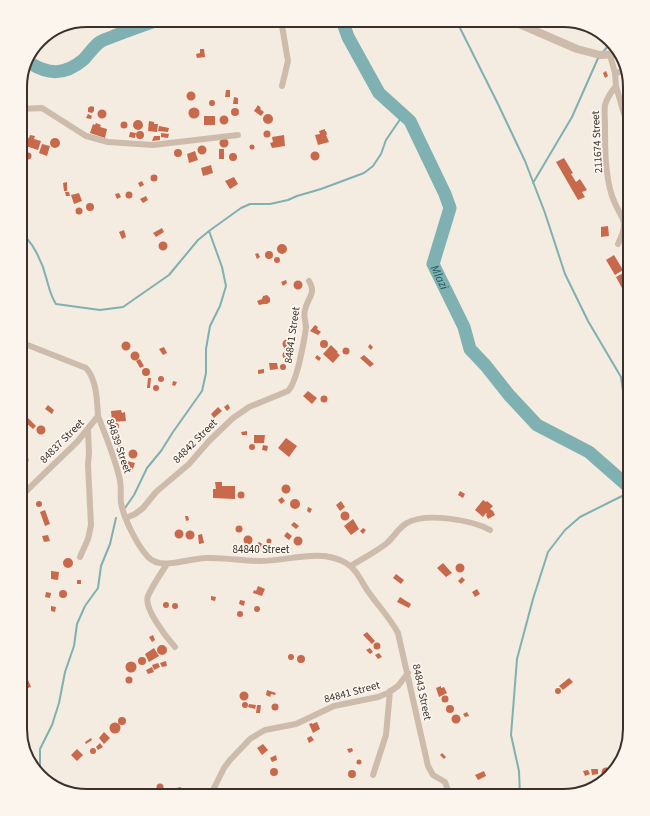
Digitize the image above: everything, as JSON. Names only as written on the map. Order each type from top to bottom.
[{"type":"street","points":[[282,27],[288,61],[282,86]]},
{"type":"street","points":[[526,27],[577,49],[600,55],[614,55]]},
{"type":"street","points":[[610,56],[616,73],[616,86],[623,110]]},
{"type":"street","points":[[616,73],[621,72]]},
{"type":"street","name":"211674 Street","points":[[616,86],[607,100],[605,107],[605,138],[608,176],[612,197],[623,220]]},
{"type":"street","points":[[27,109],[42,108],[86,136],[108,142],[153,145],[238,135]]},
{"type":"street","name":"211674 Street","points":[[618,244],[623,231]]},
{"type":"street","name":"84841 Street","points":[[288,391],[292,387],[294,381],[304,342],[306,326],[305,310],[312,289],[309,281]]},
{"type":"street","name":"84837 Street","points":[[27,345],[86,368],[92,376],[98,416],[88,430],[27,490]]},
{"type":"street","name":"84842 Street","points":[[126,518],[143,508],[156,492],[189,464],[209,440],[233,418],[249,407],[288,391]]},
{"type":"street","name":"84839 Street","points":[[98,416],[120,477],[122,506],[126,518],[142,549],[151,560],[158,563],[167,564]]},
{"type":"street","points":[[80,557],[88,538],[91,525],[88,430]]},
{"type":"street","points":[[351,566],[387,543],[403,525],[412,521],[434,518],[464,522],[485,527],[490,530]]},
{"type":"street","name":"84840 Street","points":[[167,564],[197,558],[278,560],[328,556],[337,558],[351,566],[369,593]]},
{"type":"street","points":[[167,564],[147,597],[147,600],[148,607],[160,629],[175,647]]},
{"type":"street","name":"84843 Street","points":[[369,593],[389,617],[398,633],[428,766],[433,775],[445,782],[448,789]]},
{"type":"street","name":"84841 Street","points":[[214,789],[224,768],[230,760],[250,739],[258,734],[265,730],[296,724],[334,706],[378,697],[390,692],[398,686],[408,673]]},
{"type":"street","points":[[373,775],[386,736],[390,692]]},
{"type":"building","points":[[200,49],[204,49],[205,57],[197,58],[196,54],[200,53]]},
{"type":"building","points":[[606,71],[608,76],[605,78],[603,73]]},
{"type":"building","points":[[226,90],[230,90],[230,97],[225,97]]},
{"type":"building","points":[[191,91],[196,96],[191,101],[186,96]]},
{"type":"building","points":[[234,97],[238,98],[238,104],[233,104]]},
{"type":"building","points":[[212,100],[215,103],[212,106],[209,103]]},
{"type":"building","points":[[258,105],[264,112],[261,116],[254,111]]},
{"type":"building","points":[[91,106],[94,107],[94,111],[92,113],[88,112],[88,108]]},
{"type":"building","points":[[194,107],[198,109],[200,113],[198,117],[194,119],[190,117],[188,113],[190,109]]},
{"type":"building","points":[[235,108],[238,109],[238,115],[235,116],[232,115],[231,112],[232,109]]},
{"type":"building","points":[[102,109],[107,114],[102,119],[97,114]]},
{"type":"building","points":[[88,114],[92,116],[91,119],[86,118]]},
{"type":"building","points":[[266,114],[270,114],[272,115],[272,123],[266,124],[263,121],[263,117]]},
{"type":"building","points":[[224,115],[229,120],[224,125],[219,120]]},
{"type":"building","points":[[204,116],[215,116],[215,125],[204,125]]},
{"type":"building","points":[[136,120],[140,120],[142,121],[142,129],[136,130],[133,127],[133,123]]},
{"type":"building","points":[[149,121],[154,122],[154,124],[158,124],[157,132],[148,131]]},
{"type":"building","points":[[124,122],[127,125],[124,128],[121,125]]},
{"type":"building","points":[[96,123],[101,125],[100,127],[107,129],[105,138],[90,133],[93,124],[95,125]]},
{"type":"building","points":[[159,126],[169,128],[168,132],[158,131]]},
{"type":"building","points":[[325,129],[329,142],[318,145],[315,135],[320,134],[319,131]]},
{"type":"building","points":[[140,131],[143,132],[143,138],[140,139],[137,138],[136,135],[137,132]]},
{"type":"building","points":[[267,131],[270,134],[267,137],[264,134]]},
{"type":"building","points":[[130,132],[136,133],[135,138],[129,137]]},
{"type":"building","points":[[161,133],[169,134],[168,138],[161,137]]},
{"type":"building","points":[[30,135],[35,136],[34,139],[41,141],[38,150],[27,146],[27,138],[29,138]]},
{"type":"building","points":[[284,135],[285,146],[272,148],[270,143],[273,142],[272,137]]},
{"type":"building","points":[[154,136],[160,136],[160,140],[152,141]]},
{"type":"building","points":[[55,138],[60,143],[55,148],[50,143]]},
{"type":"building","points":[[222,139],[226,139],[228,143],[226,147],[222,147],[220,145],[220,141]]},
{"type":"building","points":[[42,144],[50,146],[47,156],[39,153]]},
{"type":"building","points":[[252,144],[255,147],[252,150],[249,147]]},
{"type":"building","points":[[202,145],[207,150],[202,155],[197,150]]},
{"type":"building","points":[[176,149],[180,149],[182,153],[180,157],[176,157],[174,155],[174,151]]},
{"type":"building","points":[[219,149],[224,149],[224,159],[219,159]]},
{"type":"building","points":[[195,151],[198,160],[189,163],[187,154]]},
{"type":"building","points":[[313,152],[317,152],[319,156],[317,160],[313,160],[311,158],[311,154]]},
{"type":"building","points":[[231,153],[235,153],[237,157],[235,161],[231,161],[229,159],[229,155]]},
{"type":"building","points":[[27,154],[30,154],[30,158],[27,158]]},
{"type":"building","points":[[564,158],[573,173],[571,174],[576,182],[580,179],[587,190],[582,192],[585,197],[578,200],[556,162]]},
{"type":"building","points":[[211,165],[213,173],[203,176],[201,168]]},
{"type":"building","points":[[154,174],[157,175],[157,181],[154,182],[151,181],[150,178],[151,175]]},
{"type":"building","points":[[234,177],[238,184],[230,189],[225,181]]},
{"type":"building","points":[[142,181],[144,185],[140,187],[138,183]]},
{"type":"building","points":[[67,182],[67,191],[64,191],[63,183]]},
{"type":"building","points":[[65,192],[69,192],[70,196],[66,196]]},
{"type":"building","points":[[129,192],[132,195],[129,198],[126,195]]},
{"type":"building","points":[[79,193],[82,201],[74,204],[71,195]]},
{"type":"building","points":[[119,193],[121,197],[117,199],[115,194]]},
{"type":"building","points":[[146,196],[148,200],[143,203],[140,199]]},
{"type":"building","points":[[90,203],[93,204],[93,210],[90,211],[87,210],[86,207],[87,204]]},
{"type":"building","points":[[79,208],[82,211],[79,214],[76,211]]},
{"type":"building","points":[[608,226],[609,236],[601,237],[601,227]]},
{"type":"building","points":[[162,228],[164,232],[156,237],[153,233]]},
{"type":"building","points":[[124,230],[126,237],[122,239],[119,232]]},
{"type":"building","points":[[161,242],[165,242],[167,246],[165,250],[161,250],[159,248],[159,244]]},
{"type":"building","points":[[280,244],[284,244],[286,245],[286,253],[280,254],[277,251],[277,247]]},
{"type":"building","points":[[267,251],[271,251],[273,255],[271,259],[267,259],[265,257],[265,253]]},
{"type":"building","points":[[258,253],[260,257],[257,259],[255,254]]},
{"type":"building","points":[[614,255],[623,270],[615,275],[606,260]]},
{"type":"building","points":[[277,257],[280,260],[277,263],[274,260]]},
{"type":"building","points":[[623,273],[623,290],[616,277]]},
{"type":"building","points":[[286,280],[287,283],[283,286],[281,282]]},
{"type":"building","points":[[298,280],[303,285],[298,290],[293,285]]},
{"type":"building","points":[[267,295],[270,298],[270,302],[259,305],[257,301],[262,299],[263,296]]},
{"type":"building","points":[[315,325],[321,332],[318,335],[310,331]]},
{"type":"building","points":[[285,340],[289,340],[291,344],[289,348],[285,348],[283,346],[283,342]]},
{"type":"building","points":[[322,340],[326,340],[328,344],[326,348],[322,348],[320,346],[320,342]]},
{"type":"building","points":[[124,342],[128,342],[130,346],[128,350],[124,350],[122,348],[122,344]]},
{"type":"building","points":[[370,344],[373,347],[371,350],[368,347]]},
{"type":"building","points":[[331,345],[340,355],[333,363],[323,354]]},
{"type":"building","points":[[164,347],[167,353],[163,355],[159,349]]},
{"type":"building","points":[[346,347],[349,348],[349,354],[346,355],[343,354],[342,351],[343,348]]},
{"type":"building","points":[[135,351],[140,356],[135,361],[130,356]]},
{"type":"building","points":[[286,352],[289,355],[286,358],[283,355]]},
{"type":"building","points":[[317,355],[321,358],[319,361],[315,358]]},
{"type":"building","points":[[364,355],[374,364],[370,367],[360,358]]},
{"type":"building","points":[[140,359],[144,366],[140,368],[136,361]]},
{"type":"building","points":[[269,363],[277,363],[278,369],[270,370]]},
{"type":"building","points":[[283,364],[286,367],[283,370],[280,367]]},
{"type":"building","points":[[144,368],[148,368],[150,372],[148,376],[144,376],[142,374],[142,370]]},
{"type":"building","points":[[264,369],[264,373],[258,374],[258,370]]},
{"type":"building","points":[[161,376],[164,379],[161,382],[158,379]]},
{"type":"building","points":[[148,378],[151,378],[150,388],[147,388]]},
{"type":"building","points":[[173,381],[177,382],[175,386],[172,385]]},
{"type":"building","points":[[156,385],[159,388],[156,391],[153,388]]},
{"type":"building","points":[[308,391],[317,398],[312,404],[303,396]]},
{"type":"building","points":[[324,396],[327,399],[324,402],[321,399]]},
{"type":"building","points":[[228,404],[230,408],[227,411],[224,407]]},
{"type":"building","points":[[48,405],[54,410],[52,414],[45,409]]},
{"type":"building","points":[[218,407],[222,411],[214,418],[211,414]]},
{"type":"building","points":[[121,410],[122,413],[125,412],[126,421],[112,422],[111,411]]},
{"type":"building","points":[[28,418],[36,426],[33,429],[27,424]]},
{"type":"building","points":[[116,423],[119,426],[116,429],[113,426]]},
{"type":"building","points":[[41,425],[46,430],[41,435],[36,430]]},
{"type":"building","points":[[247,431],[247,435],[242,435],[241,432]]},
{"type":"building","points":[[254,435],[265,435],[264,443],[254,443]]},
{"type":"building","points":[[286,438],[297,446],[289,457],[278,448]]},
{"type":"building","points":[[119,444],[123,446],[122,450],[118,449]]},
{"type":"building","points":[[252,444],[255,447],[252,450],[249,447]]},
{"type":"building","points":[[263,445],[268,446],[267,451],[262,450]]},
{"type":"building","points":[[133,449],[138,454],[133,459],[128,454]]},
{"type":"building","points":[[127,461],[135,463],[132,472],[125,470]]},
{"type":"building","points":[[215,482],[222,482],[222,486],[235,486],[235,499],[213,498],[213,489],[216,489]]},
{"type":"building","points":[[286,484],[291,489],[286,494],[281,489]]},
{"type":"building","points":[[241,491],[244,492],[244,498],[241,499],[238,498],[237,495],[238,492]]},
{"type":"building","points":[[460,491],[465,494],[463,498],[458,495]]},
{"type":"building","points":[[282,497],[285,501],[281,504],[278,500]]},
{"type":"building","points":[[293,499],[297,499],[300,504],[297,509],[293,509],[290,506],[290,502]]},
{"type":"building","points":[[483,500],[486,502],[487,501],[493,506],[490,509],[495,515],[488,519],[486,513],[483,517],[475,510]]},
{"type":"building","points":[[39,501],[42,504],[39,507],[36,504]]},
{"type":"building","points":[[341,501],[345,507],[340,511],[336,505]]},
{"type":"building","points":[[308,507],[312,509],[310,513],[307,511]]},
{"type":"building","points":[[45,510],[50,524],[45,526],[40,512]]},
{"type":"building","points":[[345,511],[350,516],[345,521],[340,516]]},
{"type":"building","points":[[185,516],[188,516],[189,520],[186,521]]},
{"type":"building","points":[[353,519],[359,529],[351,535],[344,526]]},
{"type":"building","points":[[294,522],[299,526],[296,529],[291,525]]},
{"type":"building","points":[[239,526],[242,529],[239,532],[236,529]]},
{"type":"building","points":[[363,528],[366,530],[363,534],[360,531]]},
{"type":"building","points":[[179,529],[184,534],[179,539],[174,534]]},
{"type":"building","points":[[190,530],[195,535],[190,540],[185,535]]},
{"type":"building","points":[[287,532],[292,536],[289,540],[284,536]]},
{"type":"building","points":[[202,534],[204,543],[199,544],[198,535]]},
{"type":"building","points":[[48,535],[50,541],[44,542],[42,536]]},
{"type":"building","points":[[246,536],[250,536],[252,540],[250,544],[246,544],[244,542],[244,538]]},
{"type":"building","points":[[296,537],[300,537],[302,541],[300,545],[296,545],[294,543],[294,539]]},
{"type":"building","points":[[269,538],[272,541],[269,544],[266,541]]},
{"type":"building","points":[[259,542],[264,545],[261,549],[256,545]]},
{"type":"building","points":[[66,558],[70,558],[72,559],[72,567],[66,568],[63,565],[63,561]]},
{"type":"building","points":[[443,563],[452,573],[446,577],[437,568]]},
{"type":"building","points":[[460,563],[465,568],[460,573],[455,568]]},
{"type":"building","points":[[51,571],[59,572],[58,580],[51,579]]},
{"type":"building","points":[[396,574],[404,580],[401,584],[393,578]]},
{"type":"building","points":[[462,577],[465,580],[461,584],[458,581]]},
{"type":"building","points":[[77,580],[81,580],[81,584],[77,584]]},
{"type":"building","points":[[258,586],[265,589],[262,596],[253,593],[254,590],[256,591]]},
{"type":"building","points":[[477,589],[480,594],[475,597],[472,592]]},
{"type":"building","points":[[61,590],[65,590],[67,594],[65,598],[61,598],[59,596],[59,592]]},
{"type":"building","points":[[46,592],[51,593],[50,598],[45,597]]},
{"type":"building","points":[[211,596],[216,597],[215,601],[211,600]]},
{"type":"building","points":[[400,597],[411,604],[409,608],[397,602]]},
{"type":"building","points":[[240,600],[245,601],[244,606],[239,604]]},
{"type":"building","points":[[166,602],[169,605],[166,608],[163,605]]},
{"type":"building","points":[[175,603],[178,606],[175,609],[172,606]]},
{"type":"building","points":[[51,606],[56,607],[55,612],[51,611]]},
{"type":"building","points":[[257,606],[260,609],[257,612],[254,609]]},
{"type":"building","points":[[240,611],[243,614],[240,617],[237,614]]},
{"type":"building","points":[[367,632],[375,641],[372,644],[363,635]]},
{"type":"building","points":[[153,635],[155,640],[152,642],[149,637]]},
{"type":"building","points":[[377,642],[380,643],[380,649],[377,650],[374,649],[373,646],[374,643]]},
{"type":"building","points":[[162,645],[167,650],[162,655],[157,650]]},
{"type":"building","points":[[154,648],[159,656],[149,662],[145,654]]},
{"type":"building","points":[[370,648],[373,652],[370,654],[366,650]]},
{"type":"building","points":[[379,653],[382,657],[378,659],[375,655]]},
{"type":"building","points":[[291,654],[294,657],[291,660],[288,657]]},
{"type":"building","points":[[301,655],[304,656],[304,662],[301,663],[298,662],[297,659],[298,656]]},
{"type":"building","points":[[140,657],[144,657],[146,661],[144,665],[140,665],[138,663],[138,659]]},
{"type":"building","points":[[166,661],[167,666],[162,667],[160,663]]},
{"type":"building","points":[[129,662],[133,662],[135,663],[135,671],[129,672],[126,669],[126,665]]},
{"type":"building","points":[[158,663],[160,667],[154,670],[152,665]]},
{"type":"building","points":[[152,667],[154,672],[148,674],[146,670]]},
{"type":"building","points":[[129,676],[132,677],[132,683],[129,684],[126,683],[125,680],[126,677]]},
{"type":"building","points":[[569,678],[573,682],[563,690],[559,686]]},
{"type":"building","points":[[28,680],[31,687],[28,688]]},
{"type":"building","points":[[441,686],[441,688],[444,687],[447,693],[439,697],[436,688]]},
{"type":"building","points":[[558,688],[561,691],[558,694],[555,691]]},
{"type":"building","points":[[267,690],[276,693],[275,695],[271,694],[270,697],[266,695]]},
{"type":"building","points":[[242,692],[246,692],[248,696],[246,700],[242,700],[240,698],[240,694]]},
{"type":"building","points":[[445,695],[449,699],[445,703],[441,699]]},
{"type":"building","points":[[245,702],[248,705],[245,708],[242,705]]},
{"type":"building","points":[[249,704],[256,705],[255,709],[248,707]]},
{"type":"building","points":[[275,704],[278,707],[275,710],[272,707]]},
{"type":"building","points":[[257,705],[261,705],[260,713],[256,713]]},
{"type":"building","points":[[450,705],[453,706],[453,712],[450,713],[447,712],[446,709],[447,706]]},
{"type":"building","points":[[467,712],[469,716],[465,717],[463,714]]},
{"type":"building","points":[[454,715],[458,715],[460,719],[458,723],[454,723],[452,721],[452,717]]},
{"type":"building","points":[[120,717],[124,717],[126,721],[124,725],[120,725],[118,723],[118,719]]},
{"type":"building","points":[[317,722],[320,729],[313,733],[309,724]]},
{"type":"building","points":[[113,723],[117,723],[119,724],[119,732],[113,733],[110,730],[110,726]]},
{"type":"building","points":[[104,732],[110,738],[104,744],[99,738]]},
{"type":"building","points":[[311,736],[314,740],[309,743],[307,738]]},
{"type":"building","points":[[91,738],[92,740],[86,744],[85,742]]},
{"type":"building","points":[[100,743],[103,747],[98,750],[96,747]]},
{"type":"building","points":[[263,744],[268,750],[262,755],[257,748]]},
{"type":"building","points":[[93,748],[96,751],[93,754],[90,751]]},
{"type":"building","points":[[352,748],[353,751],[349,753],[347,749]]},
{"type":"building","points":[[77,749],[83,755],[77,761],[71,755]]},
{"type":"building","points":[[442,753],[446,757],[444,759],[440,755]]},
{"type":"building","points":[[276,755],[277,760],[272,762],[270,758]]},
{"type":"building","points":[[359,759],[362,762],[359,765],[356,762]]},
{"type":"building","points":[[272,768],[276,768],[278,772],[276,776],[272,776],[270,774],[270,770]]},
{"type":"building","points":[[604,768],[608,768],[602,774],[602,770]]},
{"type":"building","points":[[591,769],[598,769],[598,774],[592,775]]},
{"type":"building","points":[[350,770],[354,770],[356,774],[354,778],[350,778],[348,776],[348,772]]},
{"type":"building","points":[[588,770],[590,774],[585,776],[583,771]]},
{"type":"building","points":[[484,771],[486,776],[478,780],[475,775]]},
{"type":"building","points":[[157,784],[163,784],[163,789],[157,789]]},
{"type":"waterway","points":[[32,64],[44,70],[57,72],[63,71],[83,60],[102,41],[139,27]]},
{"type":"waterway","name":"Mlazi","points":[[344,27],[348,37],[379,93],[410,121],[445,194],[450,208],[433,264],[464,327],[470,349],[537,425],[589,452],[623,482]]},
{"type":"waterway","points":[[460,27],[525,161],[545,213],[565,274],[588,321],[621,377],[623,391]]},
{"type":"waterway","points":[[602,53],[608,46]]},
{"type":"waterway","points":[[533,183],[572,117],[599,56]]},
{"type":"waterway","points":[[27,239],[33,246],[40,259],[51,294],[56,304],[100,310],[123,307],[169,275],[198,240],[241,208],[250,204],[270,204],[288,200],[364,173],[373,166],[381,154],[386,140],[403,115]]},
{"type":"waterway","points":[[125,508],[134,495],[147,468],[161,451],[202,391],[206,373],[206,349],[210,326],[220,306],[226,286],[222,267],[209,231]]},
{"type":"waterway","points":[[520,789],[519,771],[511,735],[517,659],[533,599],[548,552],[565,530],[580,517],[623,496]]},
{"type":"waterway","points":[[40,767],[40,749],[52,725],[59,703],[65,672],[74,646],[77,624],[85,606],[98,588],[101,566],[110,544],[116,518]]}]
